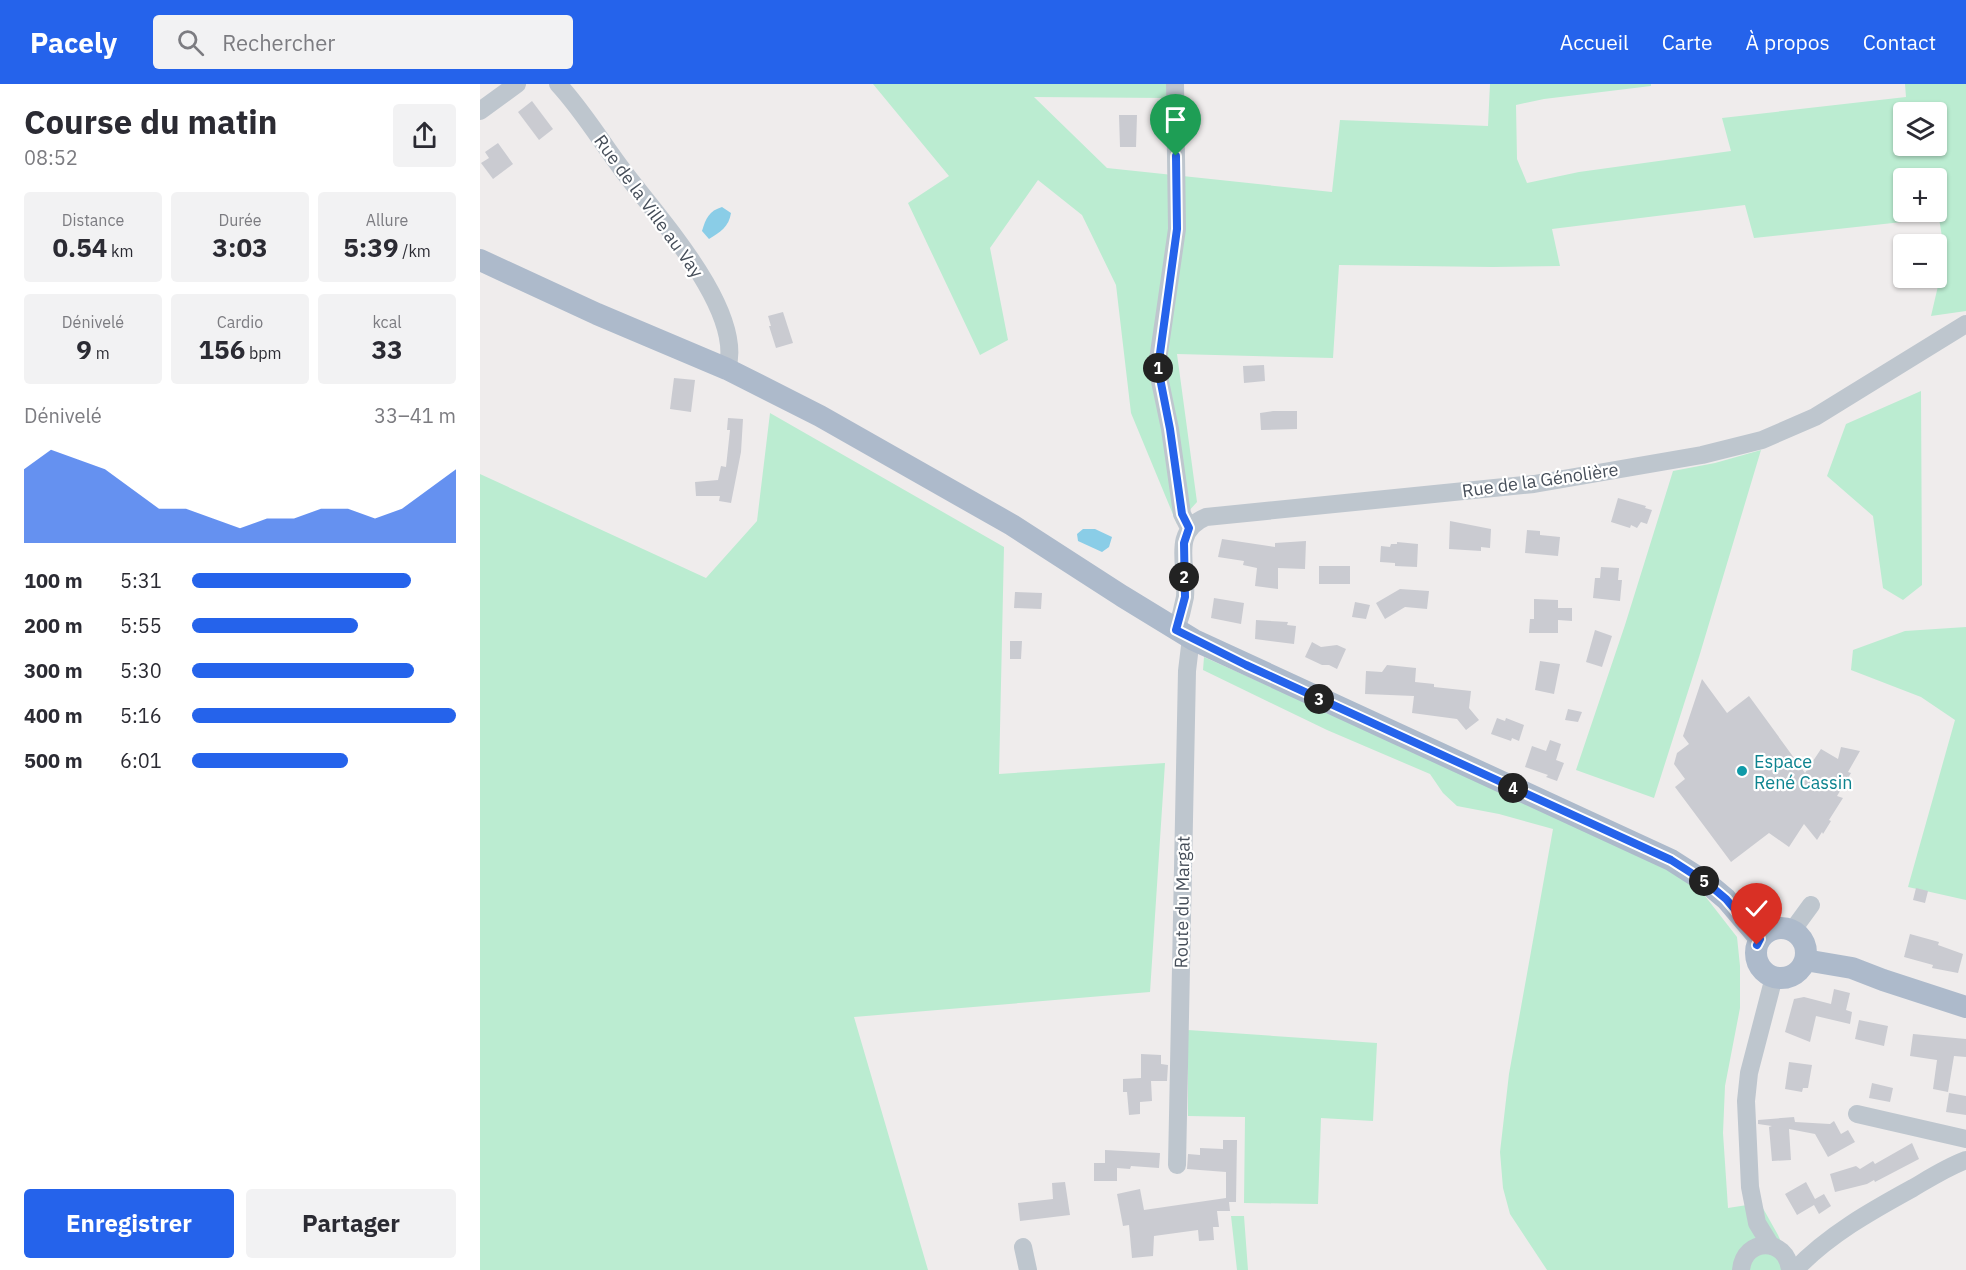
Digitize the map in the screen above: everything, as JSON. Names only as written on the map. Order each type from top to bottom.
[{"type":"main road","points":[[480,260],[597,314],[727,369],[820,416],[1012,525],[1185,635],[1671,860],[1707,883],[1726,899],[1760,939]]},
{"type":"main road","points":[[1771,930],[1792,931],[1803,943],[1805,960],[1802,967],[1790,977],[1768,975],[1758,964],[1756,952],[1760,939],[1771,930]]},
{"type":"main road","points":[[1805,960],[1852,968],[1966,1007]]},
{"type":"street","points":[[480,111],[517,84]]},
{"type":"street","points":[[1176,84],[1177,229],[1158,368],[1170,429],[1182,514],[1189,528],[1184,543],[1185,635]]},
{"type":"street","name":"Rue de la Ville au Vay","points":[[565,87],[624,173],[669,228],[707,285],[726,328],[730,346],[727,369]]},
{"type":"street","name":"Rue de la Génolière","points":[[1189,528],[1194,522],[1206,517],[1534,484],[1702,455],[1762,440],[1815,417],[1966,324]]},
{"type":"street","name":"Route du Margat","points":[[1177,1165],[1187,671],[1190,646],[1185,635]]},
{"type":"street","points":[[1792,931],[1811,905]]},
{"type":"street","points":[[1774,977],[1749,1073],[1746,1137],[1750,1187],[1757,1223],[1777,1249],[1788,1259],[1790,1270]]},
{"type":"street","points":[[1857,1114],[1966,1139]]},
{"type":"street","points":[[1795,1270],[1830,1238],[1927,1179],[1966,1160]]},
{"type":"street","points":[[1741,1265],[1750,1187]]},
{"type":"street","points":[[1741,1265],[1758,1246],[1777,1249],[1830,1238]]},
{"type":"street","points":[[1023,1247],[1028,1270]]},
{"type":"green space","points":[[873,84],[1166,84],[1167,98],[1034,97],[1107,168],[1332,192],[1340,120],[1488,126],[1490,84],[1651,84],[1651,86],[1544,99],[1516,105],[1517,159],[1527,183],[1579,172],[1731,151],[1722,118],[1906,97],[1905,84],[1966,84],[1966,311],[1931,316],[1938,288],[1947,288],[1947,234],[1942,234],[1940,222],[1947,222],[1947,168],[1893,168],[1893,222],[1902,222],[1754,238],[1745,205],[1552,229],[1560,266],[1339,265],[1333,358],[1177,354],[1197,502],[1177,524],[1131,413],[1116,285],[1082,215],[1038,180],[990,248],[1008,340],[980,355],[908,203],[949,176]]},
{"type":"green space","points":[[1921,391],[1922,585],[1903,600],[1883,588],[1873,516],[1827,476],[1846,424]]},
{"type":"green space","points":[[770,413],[1004,547],[999,774],[1165,763],[1150,992],[854,1017],[928,1270],[480,1270],[480,474],[706,578],[757,521]]},
{"type":"green space","points":[[1761,450],[1654,798],[1576,770],[1625,625],[1673,471],[1715,463]]},
{"type":"green space","points":[[1966,627],[1966,900],[1908,887],[1955,720],[1921,697],[1851,670],[1853,650],[1905,631]]},
{"type":"green space","points":[[1204,657],[1519,798],[1646,858],[1698,887],[1737,937],[1740,966],[1740,1008],[1725,1086],[1723,1133],[1728,1208],[1760,1203],[1794,1270],[1547,1270],[1510,1214],[1503,1188],[1500,1152],[1509,1074],[1553,829],[1499,814],[1457,806],[1443,793],[1430,774],[1327,730],[1203,670]]},
{"type":"green space","points":[[1188,1030],[1377,1043],[1373,1121],[1321,1118],[1318,1204],[1244,1203],[1245,1117],[1188,1116]]},
{"type":"green space","points":[[1231,1216],[1244,1216],[1248,1270],[1237,1270]]},
{"type":"water","points":[[722,207],[731,213],[728,222],[709,239],[702,231],[705,222],[711,213]]},
{"type":"water","points":[[1083,529],[1095,529],[1112,537],[1109,547],[1102,552],[1078,541],[1077,534]]},
{"type":"building","points":[[532,101],[553,129],[539,140],[518,112]]},
{"type":"building","points":[[1119,115],[1137,115],[1136,147],[1120,147]]},
{"type":"building","points":[[498,143],[513,164],[493,179],[481,163],[489,158],[485,152]]},
{"type":"building","points":[[783,312],[793,343],[776,348],[768,316]]},
{"type":"building","points":[[1264,365],[1265,381],[1244,383],[1243,366]]},
{"type":"building","points":[[674,378],[695,380],[691,412],[670,409]]},
{"type":"building","points":[[1297,411],[1297,429],[1261,430],[1260,413]]},
{"type":"building","points":[[728,418],[743,419],[741,452],[731,503],[719,501],[720,496],[696,496],[695,482],[718,480],[721,466],[726,467],[730,430],[727,430]]},
{"type":"building","points":[[1618,498],[1652,510],[1647,524],[1641,522],[1637,528],[1631,525],[1630,528],[1611,522]]},
{"type":"building","points":[[1450,521],[1491,529],[1490,548],[1481,547],[1481,551],[1449,549]]},
{"type":"building","points":[[1527,530],[1540,531],[1540,535],[1560,537],[1558,556],[1525,553]]},
{"type":"building","points":[[1222,539],[1275,547],[1275,543],[1306,541],[1305,569],[1278,568],[1278,589],[1255,586],[1257,568],[1243,565],[1244,561],[1218,557]]},
{"type":"building","points":[[1397,542],[1418,544],[1417,567],[1395,566],[1395,563],[1380,562],[1381,546],[1390,547],[1391,544],[1397,544]]},
{"type":"building","points":[[1319,566],[1350,566],[1350,584],[1319,584]]},
{"type":"building","points":[[1601,567],[1619,568],[1618,580],[1622,580],[1620,601],[1593,598],[1595,578],[1600,578]]},
{"type":"building","points":[[1400,589],[1429,591],[1427,609],[1405,607],[1385,619],[1376,603]]},
{"type":"building","points":[[1015,592],[1042,593],[1041,609],[1014,608]]},
{"type":"building","points":[[1214,598],[1244,603],[1241,624],[1211,618]]},
{"type":"building","points":[[1534,599],[1558,600],[1558,608],[1572,608],[1572,621],[1558,620],[1558,633],[1529,633],[1530,619],[1534,619]]},
{"type":"building","points":[[1355,602],[1370,605],[1366,619],[1352,617]]},
{"type":"building","points":[[1256,620],[1288,622],[1287,625],[1296,626],[1294,644],[1255,639]]},
{"type":"building","points":[[1595,630],[1612,636],[1602,667],[1586,662]]},
{"type":"building","points":[[1010,641],[1022,641],[1021,659],[1010,659]]},
{"type":"building","points":[[1312,642],[1321,647],[1337,645],[1346,649],[1337,669],[1305,657]]},
{"type":"building","points":[[1540,661],[1560,664],[1554,694],[1535,690]]},
{"type":"building","points":[[1387,665],[1416,668],[1415,682],[1434,684],[1434,687],[1471,691],[1469,708],[1479,720],[1466,730],[1457,719],[1412,713],[1414,696],[1365,694],[1366,671],[1382,672]]},
{"type":"building","name":"Espace René Cassin","points":[[1702,679],[1727,713],[1749,696],[1805,773],[1821,749],[1838,759],[1841,747],[1860,751],[1848,772],[1851,773],[1837,796],[1843,798],[1823,834],[1822,832],[1817,840],[1804,824],[1789,847],[1769,833],[1731,862],[1675,787],[1685,779],[1674,764],[1677,753],[1689,744],[1683,736]]},
{"type":"building","points":[[1568,709],[1582,712],[1578,722],[1565,720]]},
{"type":"building","points":[[1497,718],[1505,721],[1506,718],[1524,725],[1519,741],[1512,738],[1511,741],[1491,734]]},
{"type":"building","points":[[1550,740],[1561,744],[1556,760],[1564,763],[1557,781],[1546,777],[1548,775],[1525,767],[1532,746],[1546,751]]},
{"type":"building","points":[[1916,888],[1928,891],[1925,903],[1913,900]]},
{"type":"building","points":[[1910,934],[1939,942],[1938,945],[1963,954],[1958,973],[1932,968],[1933,965],[1904,957]]},
{"type":"building","points":[[1834,989],[1850,993],[1846,1010],[1852,1012],[1850,1024],[1816,1016],[1810,1042],[1785,1032],[1794,999],[1804,997],[1831,1004]]},
{"type":"building","points":[[1859,1020],[1888,1026],[1884,1046],[1855,1039]]},
{"type":"building","points":[[1913,1034],[1966,1039],[1966,1057],[1954,1056],[1948,1092],[1933,1089],[1937,1060],[1910,1056]]},
{"type":"building","points":[[1141,1054],[1161,1055],[1161,1064],[1168,1065],[1167,1081],[1151,1081],[1152,1101],[1140,1102],[1140,1114],[1129,1115],[1127,1092],[1123,1092],[1123,1079],[1141,1078]]},
{"type":"building","points":[[1789,1062],[1812,1065],[1808,1088],[1803,1088],[1802,1092],[1785,1089]]},
{"type":"building","points":[[1872,1083],[1893,1088],[1890,1102],[1869,1098]]},
{"type":"building","points":[[1949,1093],[1966,1096],[1966,1115],[1946,1112]]},
{"type":"building","points":[[1794,1117],[1795,1122],[1830,1124],[1834,1121],[1841,1134],[1848,1130],[1855,1142],[1828,1157],[1815,1134],[1789,1129],[1791,1160],[1772,1161],[1769,1127],[1772,1126],[1758,1124],[1758,1120]]},
{"type":"building","points":[[1223,1140],[1237,1140],[1236,1202],[1229,1202],[1230,1211],[1217,1211],[1219,1227],[1213,1227],[1214,1240],[1199,1241],[1198,1230],[1154,1236],[1153,1256],[1132,1258],[1129,1225],[1123,1226],[1117,1194],[1140,1189],[1144,1210],[1226,1198],[1226,1172],[1187,1169],[1188,1154],[1200,1155],[1200,1148],[1223,1149]]},
{"type":"building","points":[[1912,1143],[1919,1159],[1875,1182],[1874,1180],[1835,1192],[1830,1174],[1856,1166],[1860,1169],[1873,1161],[1875,1164]]},
{"type":"building","points":[[1105,1150],[1160,1153],[1159,1168],[1131,1166],[1130,1169],[1117,1168],[1117,1181],[1094,1181],[1094,1163],[1105,1163]]},
{"type":"building","points":[[1065,1182],[1070,1215],[1020,1221],[1018,1203],[1053,1199],[1052,1183]]},
{"type":"building","points":[[1806,1182],[1815,1199],[1824,1194],[1831,1206],[1819,1214],[1814,1205],[1797,1215],[1785,1194]]},
{"type":"place","name":"Espace René Cassin","points":[[1742,771]]},
{"type":"route","points":[[1176,156],[1177,229],[1158,368],[1170,429],[1182,514],[1189,528],[1184,543],[1185,597],[1176,630],[1246,665],[1671,860],[1707,883],[1726,899],[1760,939],[1757,945]]}]
